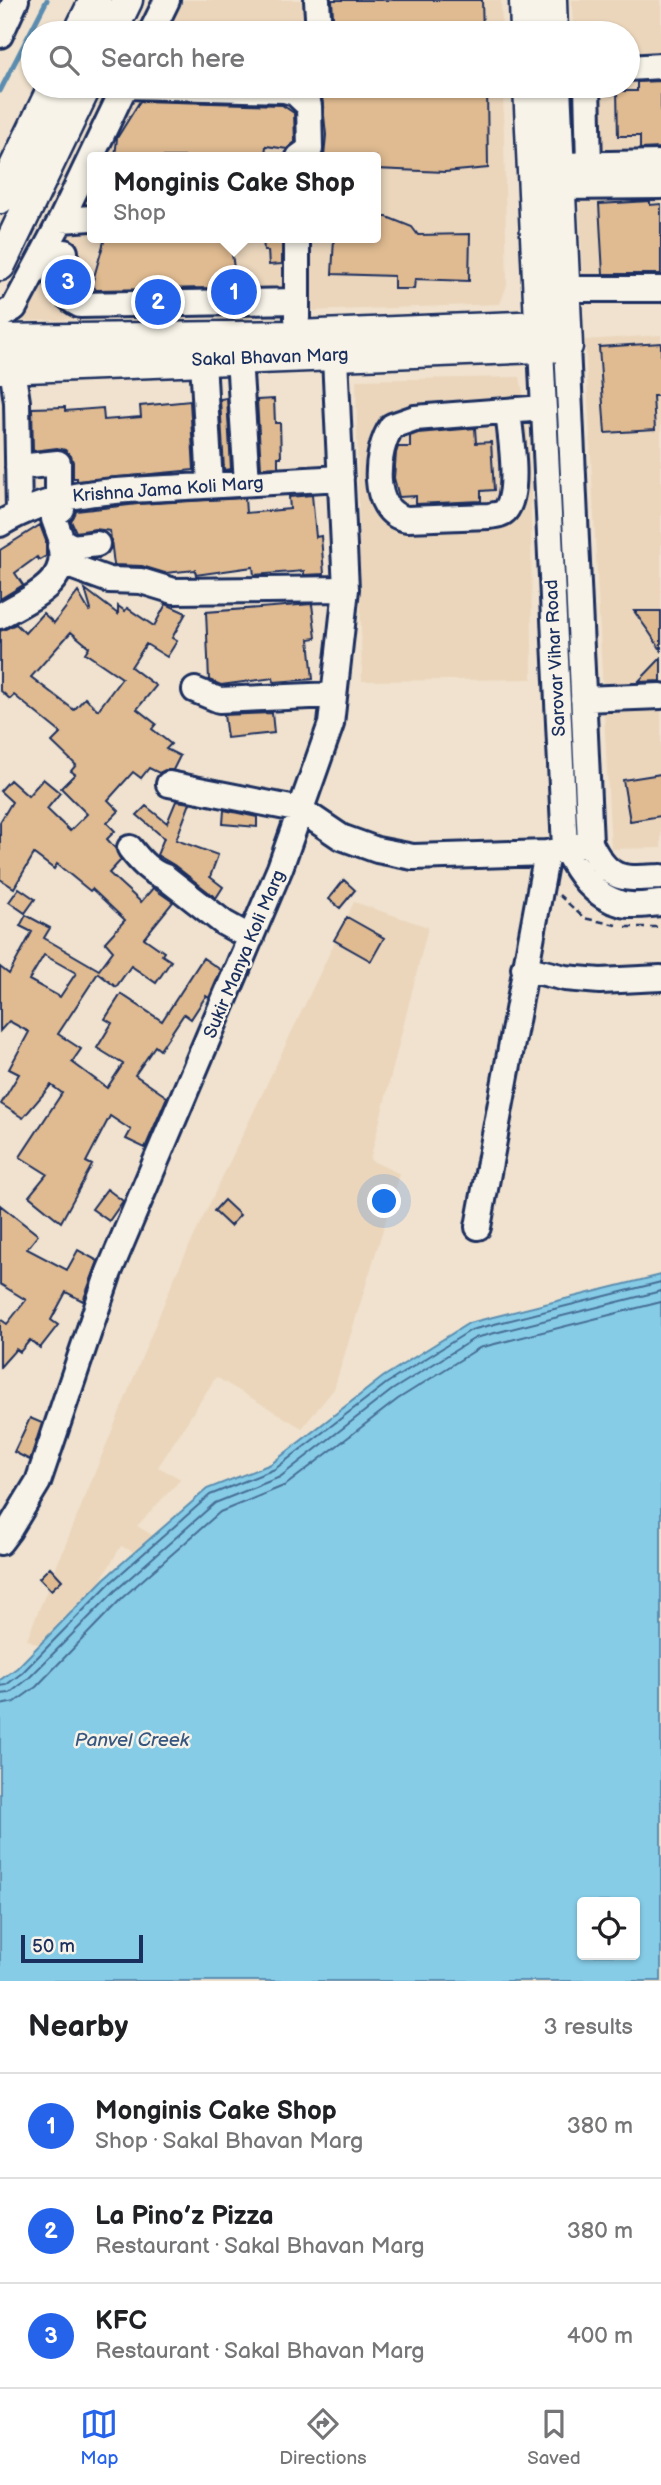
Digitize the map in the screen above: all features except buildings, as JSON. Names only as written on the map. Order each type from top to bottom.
[{"type":"main road","points":[[85,21],[95,0]]},
{"type":"main road","points":[[117,21],[128,0]]},
{"type":"main road","points":[[525,0],[526,21]]},
{"type":"main road","points":[[551,0],[552,21]]},
{"type":"main road","points":[[0,198],[48,98]]},
{"type":"main road","points":[[3,259],[80,98]]},
{"type":"main road","points":[[530,98],[553,336]]},
{"type":"main road","points":[[553,336],[564,289],[556,98]]},
{"type":"main road","name":"Sakal Bhavan Marg","points":[[0,340],[296,335],[335,344]]},
{"type":"main road","name":"Sakal Bhavan Marg","points":[[6,368],[239,358],[335,344],[553,336]]},
{"type":"street","points":[[157,21],[167,0]]},
{"type":"street","points":[[317,0],[318,21]]},
{"type":"street","points":[[640,67],[661,66]]},
{"type":"street","points":[[98,152],[121,98]]},
{"type":"street","points":[[300,98],[309,106],[310,149],[306,152]]},
{"type":"street","points":[[587,98],[589,165]]},
{"type":"street","points":[[559,176],[589,165],[661,163]]},
{"type":"street","points":[[559,176],[661,186]]},
{"type":"street","points":[[0,316],[14,308],[87,177]]},
{"type":"street","points":[[61,220],[87,218]]},
{"type":"street","points":[[296,335],[297,243]]},
{"type":"street","points":[[65,252],[57,278],[64,293],[80,305],[297,301]]},
{"type":"street","points":[[30,279],[57,278]]},
{"type":"street","points":[[564,289],[661,289]]},
{"type":"street","name":"Sarovar Vihar Road","points":[[553,336],[544,408],[556,850],[598,894],[624,905],[661,903]]},
{"type":"street","name":"Sarovar Vihar Road","points":[[553,336],[583,699],[590,843]]},
{"type":"street","name":"Sukir Manya Koli Marg","points":[[0,1542],[38,1482],[109,1272],[251,938],[331,724],[346,589],[335,344]]},
{"type":"street","points":[[239,358],[247,483]]},
{"type":"street","points":[[207,360],[213,485]]},
{"type":"street","points":[[0,616],[54,582],[62,563],[62,550],[29,510],[12,480],[17,402],[6,368]]},
{"type":"street","points":[[508,411],[514,492],[506,510],[499,515],[407,519],[398,518],[385,506],[380,495],[381,448],[392,426],[415,418],[544,408]]},
{"type":"street","points":[[12,480],[58,463],[29,510]]},
{"type":"street","name":"Krishna Jama Koli Marg","points":[[29,510],[106,491],[341,478]]},
{"type":"street","points":[[514,492],[548,490]]},
{"type":"street","points":[[29,510],[62,509],[55,514],[54,519],[64,543],[74,547],[97,544]]},
{"type":"street","points":[[62,563],[108,580],[141,581],[174,591],[346,589]]},
{"type":"street","points":[[195,690],[219,700],[334,695]]},
{"type":"street","points":[[583,699],[661,696]]},
{"type":"street","points":[[169,784],[300,810],[341,837],[377,850],[413,857],[556,850],[590,843],[596,857],[612,873],[623,879],[661,877]]},
{"type":"street","points":[[130,848],[141,862],[156,874],[165,877],[224,923],[251,938]]},
{"type":"street","points":[[478,1227],[524,968],[556,850]]},
{"type":"street","points":[[524,968],[565,978],[600,981],[661,978]]},
{"type":"shaded area","points":[[155,0],[501,0],[502,21],[145,21]]},
{"type":"shaded area","points":[[572,0],[661,0],[661,298],[583,300],[575,98],[640,98],[640,21],[573,21]]},
{"type":"shaded area","points":[[108,98],[503,98],[507,285],[500,304],[1,322]]},
{"type":"shaded area","points":[[661,335],[661,848],[611,849],[585,340]]},
{"type":"shaded area","points":[[520,377],[526,410],[531,491],[532,679],[362,681],[356,380]]},
{"type":"shaded area","points":[[354,902],[428,927],[370,1160],[400,1174],[334,1389],[302,1428],[216,1377],[158,1467],[181,1479],[137,1526],[169,1545],[157,1563],[121,1546],[57,1655],[27,1639],[176,1274]]},
{"type":"water","name":"Panvel Creek","points":[[661,1275],[661,1981],[0,1981],[0,1680],[17,1668],[104,1579],[207,1489],[271,1464],[383,1377],[469,1323]]},
{"type":"waterway","points":[[36,21],[47,0]]},
{"type":"waterway","points":[[0,91],[21,50]]},
{"type":"place","name":"KFC","points":[[68,282]]},
{"type":"place","name":"Monginis Cake Shop","points":[[234,292]]},
{"type":"place","name":"La Pino’z Pizza","points":[[158,302]]}]
